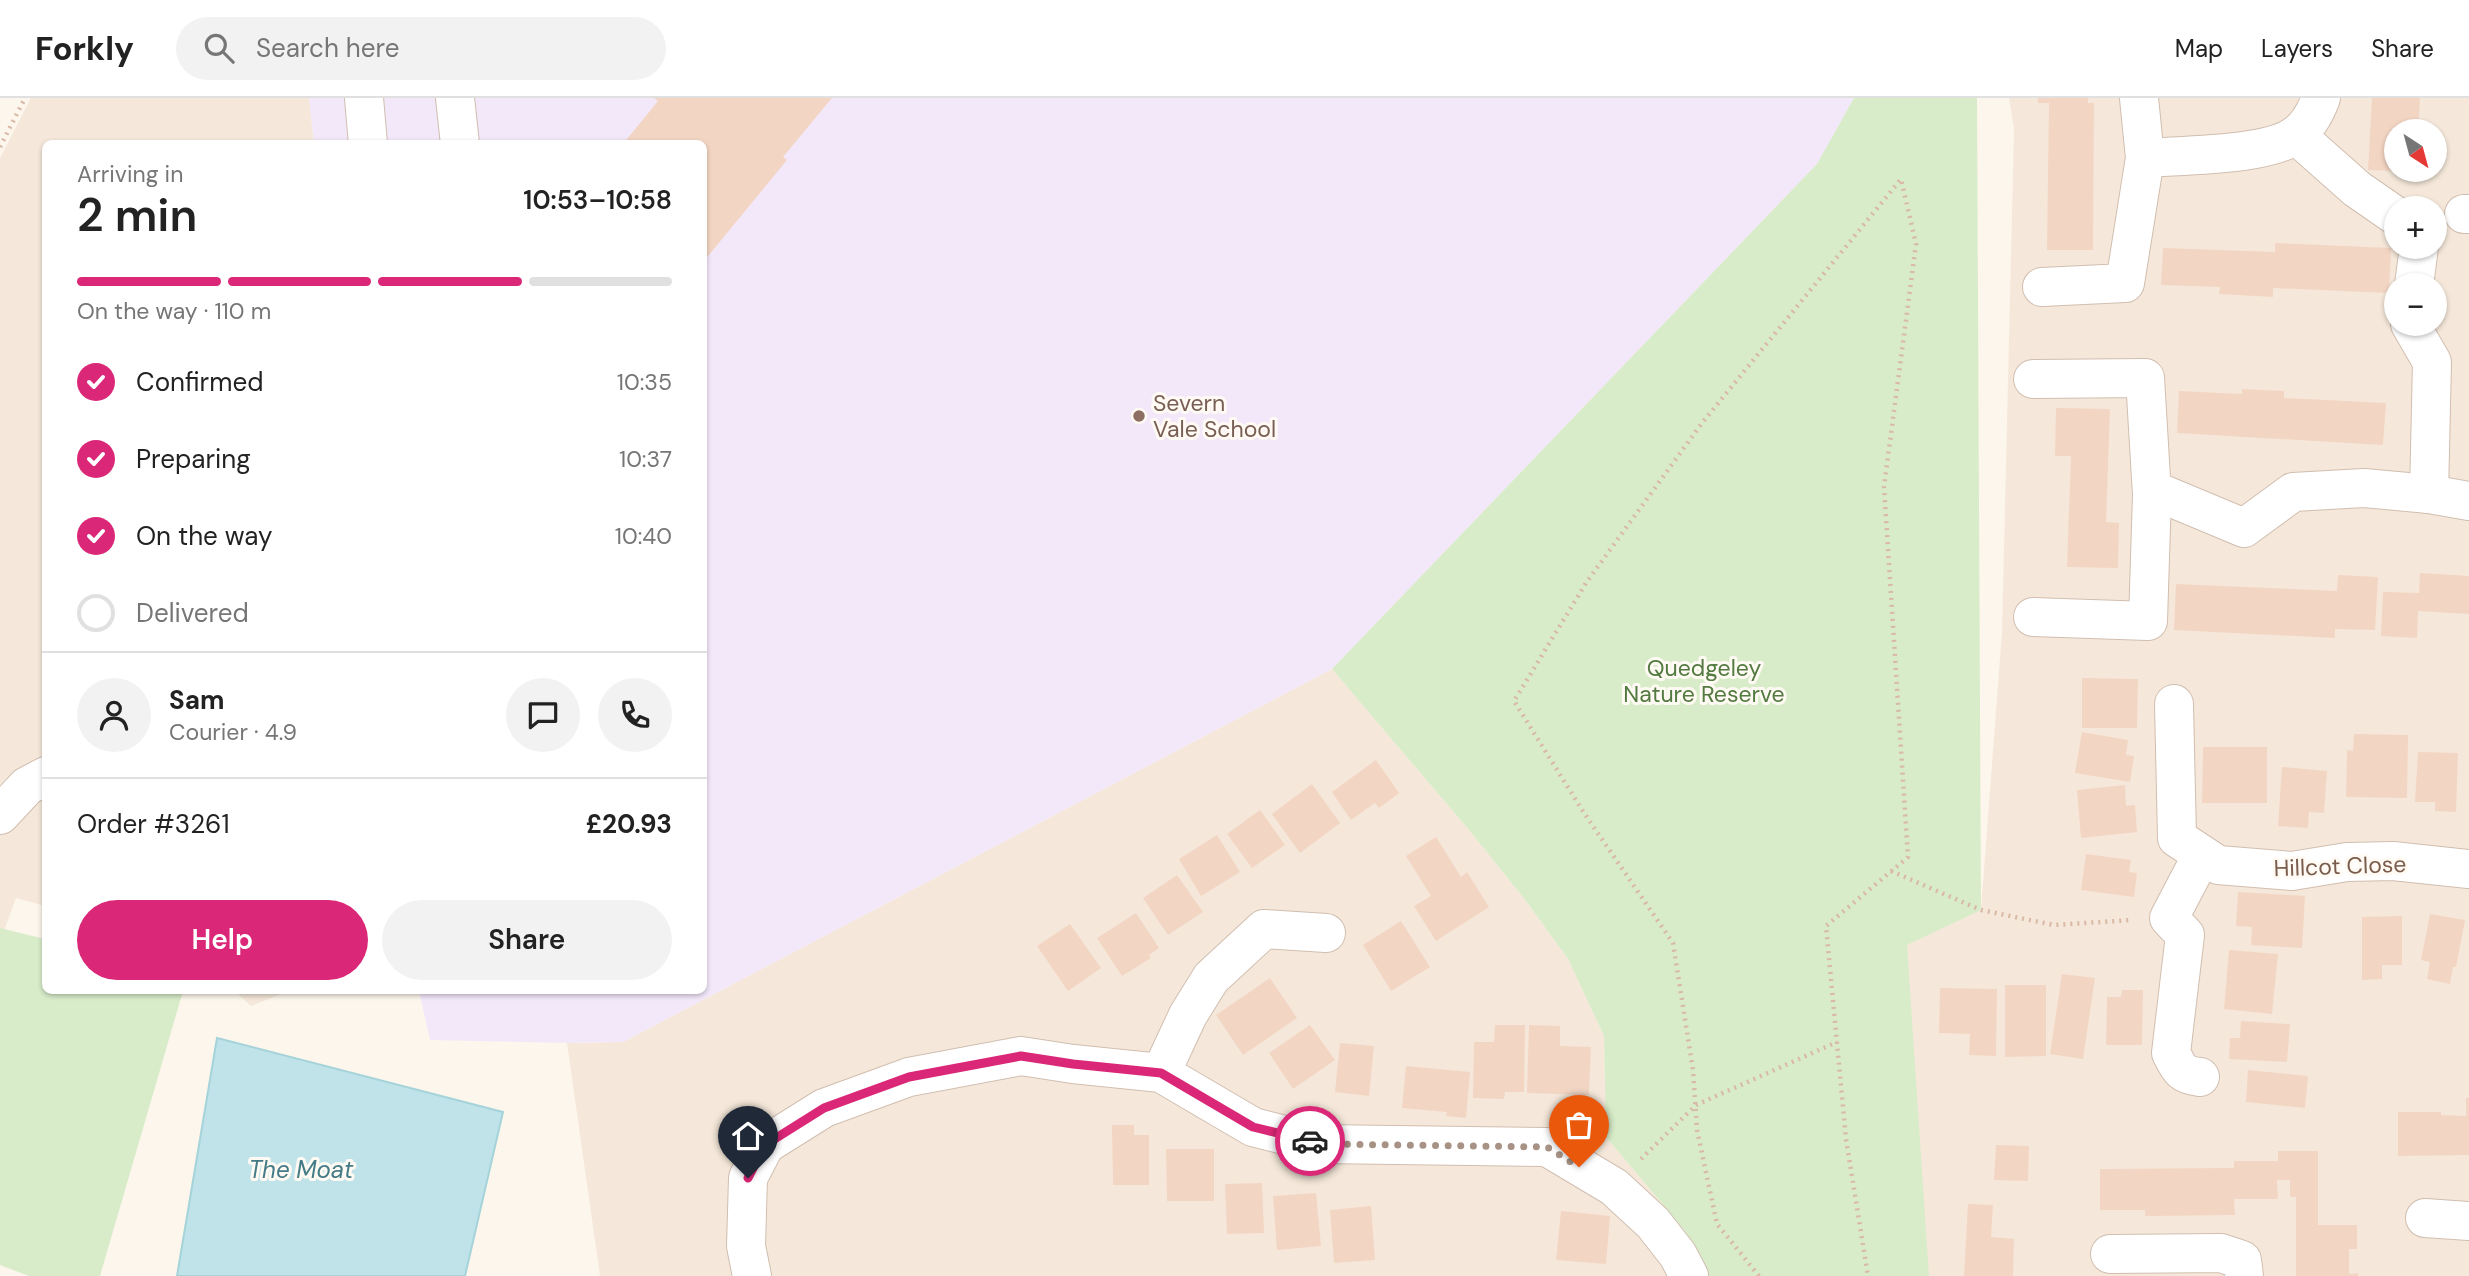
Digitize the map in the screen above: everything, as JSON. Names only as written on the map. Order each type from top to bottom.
[{"type":"street","points":[[364,98],[368,140]]},
{"type":"street","points":[[455,98],[460,140]]},
{"type":"street","points":[[2042,287],[2125,283],[2146,158],[2140,98]]},
{"type":"street","points":[[2146,158],[2266,148],[2296,135],[2316,111],[2321,98]]},
{"type":"street","points":[[2296,135],[2357,190],[2384,208]]},
{"type":"street","points":[[2417,336],[2432,362],[2429,494]]},
{"type":"street","points":[[2033,617],[2148,621],[2159,495],[2145,378],[2034,379]]},
{"type":"street","points":[[2159,495],[2244,528],[2293,492],[2364,488],[2469,501]]},
{"type":"street","points":[[2174,704],[2190,846],[2169,918],[2185,935],[2171,1052],[2179,1070],[2188,1076],[2200,1077]]},
{"type":"street","points":[[0,815],[27,786],[42,778]]},
{"type":"street","name":"Hillcot Close","points":[[2190,846],[2218,865],[2292,871],[2347,862],[2393,861],[2469,869]]},
{"type":"street","points":[[1161,1073],[1188,1015],[1211,978],[1264,929],[1326,933]]},
{"type":"street","points":[[752,1276],[746,1246],[748,1178],[765,1145],[824,1108],[909,1077],[1021,1056],[1161,1073],[1253,1127],[1320,1144],[1547,1147],[1614,1187],[1653,1223],[1678,1255],[1689,1276]]},
{"type":"street","points":[[2425,1218],[2469,1221]]},
{"type":"street","points":[[2110,1254],[2221,1252],[2242,1260],[2244,1276]]},
{"type":"path","points":[[0,147],[25,98]]},
{"type":"path","points":[[1759,1276],[1717,1224],[1698,1130],[1693,1070],[1673,943],[1584,813],[1514,701],[1586,583],[1702,423],[1901,179],[1916,244],[1884,487],[1908,857],[1826,926],[1846,1139],[1868,1276]]},
{"type":"path","points":[[1891,871],[1981,910],[2054,925],[2169,918]]},
{"type":"path","points":[[1614,1187],[1696,1105],[1837,1042]]},
{"type":"shaded area","points":[[31,98],[309,98],[314,140],[42,140],[42,905],[16,898],[0,942],[0,158]]},
{"type":"shaded area","name":"Severn Vale School","points":[[309,98],[1854,98],[1817,164],[1332,669],[623,1042],[430,1040],[420,994],[707,994],[707,140],[314,140]]},
{"type":"shaded area","points":[[2009,98],[2469,98],[2469,1276],[1916,1276],[1907,945],[1981,909],[2002,632],[2014,129]]},
{"type":"shaded area","points":[[1332,669],[1469,830],[1568,959],[1604,1036],[1606,1137],[1685,1231],[1702,1276],[600,1276],[567,1043],[623,1042]]},
{"type":"shaded area","points":[[238,994],[281,994],[251,1006]]},
{"type":"green space","name":"Quedgeley Nature Reserve","points":[[1854,98],[1977,98],[1981,910],[1907,945],[1929,1276],[1702,1276],[1685,1231],[1606,1137],[1604,1036],[1568,959],[1469,830],[1332,669],[1817,164]]},
{"type":"green space","points":[[0,928],[42,938],[42,994],[182,994],[100,1276],[29,1276],[0,1265]]},
{"type":"water","name":"The Moat","points":[[217,1038],[503,1112],[465,1276],[177,1276]]},
{"type":"building","points":[[654,98],[832,98],[783,157],[787,160],[707,257],[707,140],[626,140],[658,101]]},
{"type":"building","points":[[2038,98],[2088,98],[2088,103],[2094,103],[2093,250],[2047,250],[2049,103],[2038,103]]},
{"type":"building","points":[[2372,98],[2420,98],[2419,119],[2384,119],[2384,171],[2368,170]]},
{"type":"building","points":[[2275,243],[2384,248],[2384,259],[2391,259],[2390,273],[2384,273],[2384,293],[2273,288],[2273,297],[2219,294],[2220,287],[2161,285],[2163,248],[2275,252]]},
{"type":"building","points":[[2242,389],[2284,391],[2284,398],[2386,403],[2383,445],[2177,433],[2179,391],[2242,394]]},
{"type":"building","points":[[2056,408],[2110,409],[2106,522],[2119,523],[2118,568],[2067,567],[2071,456],[2055,456]]},
{"type":"building","points":[[2420,573],[2469,576],[2469,614],[2418,611],[2417,638],[2381,636],[2383,592],[2419,593]]},
{"type":"building","points":[[2338,575],[2378,577],[2375,630],[2335,629],[2335,638],[2174,630],[2176,584],[2337,591]]},
{"type":"building","points":[[2082,678],[2138,679],[2137,728],[2082,728]]},
{"type":"building","points":[[2082,732],[2128,740],[2126,755],[2134,756],[2130,782],[2075,773]]},
{"type":"building","points":[[2354,734],[2408,735],[2407,798],[2346,797],[2347,750],[2353,751]]},
{"type":"building","points":[[2203,747],[2267,747],[2267,803],[2202,803]]},
{"type":"building","points":[[2418,752],[2458,753],[2456,812],[2435,811],[2435,802],[2415,802]]},
{"type":"building","points":[[1376,760],[1399,793],[1379,808],[1375,803],[1351,820],[1332,792]]},
{"type":"building","points":[[2282,767],[2327,771],[2324,813],[2309,812],[2308,828],[2278,826]]},
{"type":"building","points":[[1312,784],[1340,823],[1300,853],[1272,814]]},
{"type":"building","points":[[2125,785],[2126,806],[2135,805],[2137,832],[2081,838],[2077,790]]},
{"type":"building","points":[[1260,810],[1285,845],[1252,868],[1227,834]]},
{"type":"building","points":[[1217,835],[1240,872],[1201,896],[1179,859]]},
{"type":"building","points":[[1436,837],[1461,877],[1467,872],[1489,907],[1436,941],[1414,906],[1431,896],[1406,856]]},
{"type":"building","points":[[2086,854],[2131,860],[2129,872],[2137,873],[2134,897],[2081,890]]},
{"type":"building","points":[[1177,875],[1203,912],[1168,935],[1143,898]]},
{"type":"building","points":[[2238,892],[2305,896],[2302,948],[2251,945],[2252,927],[2236,926]]},
{"type":"building","points":[[1136,913],[1159,948],[1149,955],[1151,958],[1122,976],[1097,938]]},
{"type":"building","points":[[2430,914],[2465,920],[2450,984],[2427,979],[2430,962],[2421,960]]},
{"type":"building","points":[[2402,916],[2402,965],[2382,965],[2382,979],[2362,980],[2362,917]]},
{"type":"building","points":[[1401,921],[1430,967],[1391,991],[1363,945]]},
{"type":"building","points":[[1070,924],[1101,968],[1068,991],[1037,946]]},
{"type":"building","points":[[2229,950],[2278,954],[2272,1014],[2224,1009]]},
{"type":"building","points":[[2062,974],[2095,978],[2083,1059],[2050,1054]]},
{"type":"building","points":[[1270,978],[1297,1018],[1243,1055],[1216,1015]]},
{"type":"building","points":[[2005,985],[2046,985],[2046,1056],[2005,1057]]},
{"type":"building","points":[[1940,988],[1997,989],[1996,1056],[1969,1055],[1970,1034],[1939,1033]]},
{"type":"building","points":[[2122,990],[2143,990],[2142,1045],[2106,1045],[2107,997],[2121,997]]},
{"type":"building","points":[[2241,1021],[2290,1024],[2287,1062],[2229,1059],[2230,1038],[2240,1038]]},
{"type":"building","points":[[1310,1025],[1335,1060],[1293,1089],[1269,1053]]},
{"type":"building","points":[[1495,1025],[1525,1025],[1524,1092],[1505,1092],[1504,1099],[1473,1098],[1474,1042],[1494,1042]]},
{"type":"building","points":[[1529,1025],[1560,1026],[1560,1046],[1591,1047],[1589,1095],[1527,1093]]},
{"type":"building","points":[[1340,1043],[1374,1046],[1369,1096],[1335,1092]]},
{"type":"building","points":[[1406,1066],[1470,1072],[1466,1118],[1446,1116],[1447,1112],[1402,1108]]},
{"type":"building","points":[[2248,1070],[2308,1076],[2305,1108],[2246,1102]]},
{"type":"building","points":[[2466,1098],[2469,1098],[2469,1155],[2398,1156],[2398,1112],[2441,1112],[2441,1115],[2466,1116]]},
{"type":"building","points":[[1112,1125],[1134,1125],[1134,1135],[1149,1135],[1149,1185],[1113,1185]]},
{"type":"building","points":[[1996,1145],[2029,1146],[2028,1181],[1994,1180]]},
{"type":"building","points":[[1166,1149],[1214,1149],[1214,1201],[1167,1201]]},
{"type":"building","points":[[2278,1151],[2318,1151],[2318,1225],[2357,1225],[2357,1249],[2349,1249],[2349,1274],[2358,1273],[2358,1276],[2296,1276],[2296,1197],[2290,1197],[2290,1180],[2277,1180],[2278,1199],[2234,1199],[2235,1215],[2145,1216],[2145,1210],[2100,1210],[2100,1169],[2234,1168],[2234,1161],[2278,1161]]},
{"type":"building","points":[[1262,1183],[1264,1233],[1227,1234],[1225,1184]]},
{"type":"building","points":[[1316,1193],[1321,1246],[1277,1250],[1273,1196]]},
{"type":"building","points":[[1968,1204],[1993,1205],[1991,1237],[2014,1239],[2013,1276],[1964,1276]]},
{"type":"building","points":[[1371,1206],[1375,1260],[1334,1263],[1330,1210]]},
{"type":"building","points":[[1561,1211],[1610,1216],[1606,1264],[1556,1260]]},
{"type":"way so far","points":[[1310,1141],[1320,1144],[1547,1147],[1579,1167]]},
{"type":"place","name":"Severn Vale School","points":[[1139,416]]},
{"type":"route","points":[[748,1178],[765,1145],[824,1108],[909,1077],[1021,1056],[1161,1073],[1253,1127],[1310,1141]]}]
